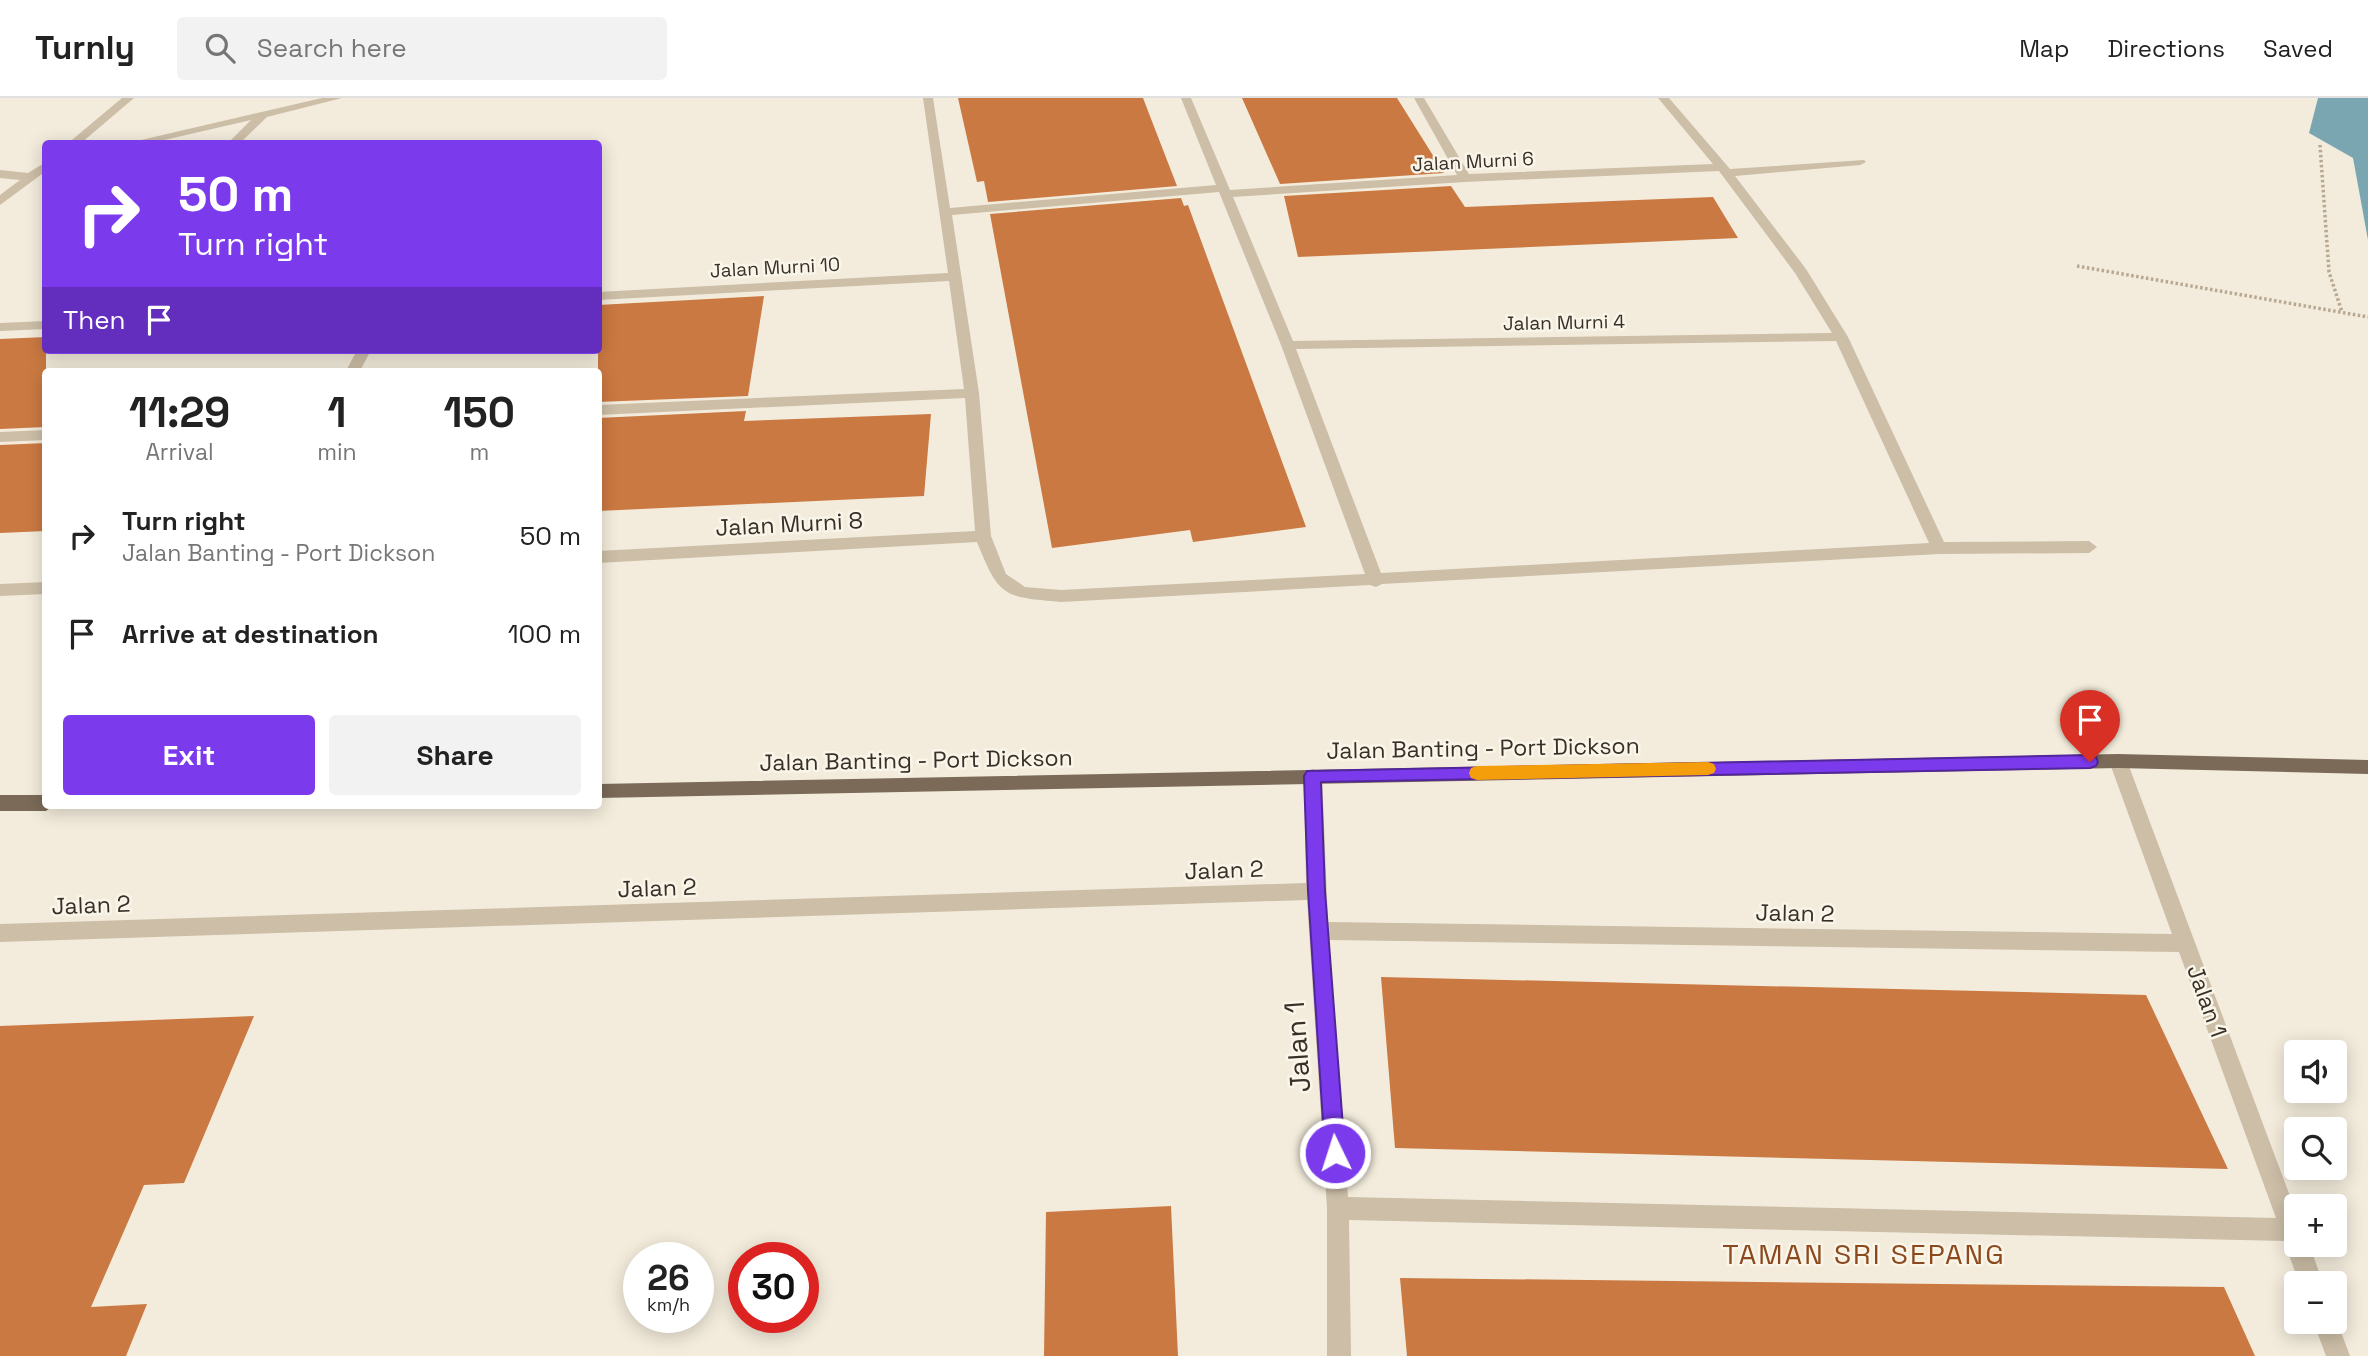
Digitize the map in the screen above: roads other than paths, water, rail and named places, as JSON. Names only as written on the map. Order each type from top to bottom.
[{"type":"main road","name":"Jalan Banting - Port Dickson","points":[[602,790],[2118,761],[2368,767]]},
{"type":"main road","points":[[0,803],[42,802]]},
{"type":"street","points":[[77,140],[129,98]]},
{"type":"street","points":[[147,140],[337,98]]},
{"type":"street","points":[[928,98],[972,393],[983,536],[999,578],[1021,593],[1061,596],[1939,548],[2088,547]]},
{"type":"street","points":[[1186,98],[1289,345],[1376,580]]},
{"type":"street","points":[[1419,98],[1465,178]]},
{"type":"street","points":[[1663,98],[1724,170],[1801,272],[1841,337],[1939,548]]},
{"type":"street","points":[[236,140],[263,114]]},
{"type":"street","name":"Jalan Murni 6","points":[[944,212],[1224,191],[1860,162]]},
{"type":"street","points":[[0,201],[42,168]]},
{"type":"street","points":[[0,174],[30,177]]},
{"type":"street","name":"Jalan Murni 10","points":[[602,296],[954,277]]},
{"type":"street","points":[[0,327],[42,323]]},
{"type":"street","name":"Jalan Murni 4","points":[[1289,345],[1841,337]]},
{"type":"street","points":[[602,410],[972,393]]},
{"type":"street","points":[[0,437],[42,435]]},
{"type":"street","name":"Jalan Murni 8","points":[[602,557],[983,536]]},
{"type":"street","points":[[0,590],[42,588]]},
{"type":"street","name":"Jalan 1","points":[[2118,761],[2284,1209]]},
{"type":"street","name":"Jalan 1","points":[[1313,776],[1316,891],[1338,1208],[1339,1356]]},
{"type":"street","name":"Jalan 2","points":[[0,933],[1316,891]]},
{"type":"street","name":"Jalan 2","points":[[1319,931],[2186,943]]},
{"type":"street","points":[[1338,1208],[2284,1239]]},
{"type":"street","points":[[2330,1334],[2338,1356]]},
{"type":"water","points":[[2318,98],[2368,98],[2368,240],[2353,158],[2309,133]]},
{"type":"district","name":"TAMAN SRI SEPANG","points":[[1864,1254]]}]
